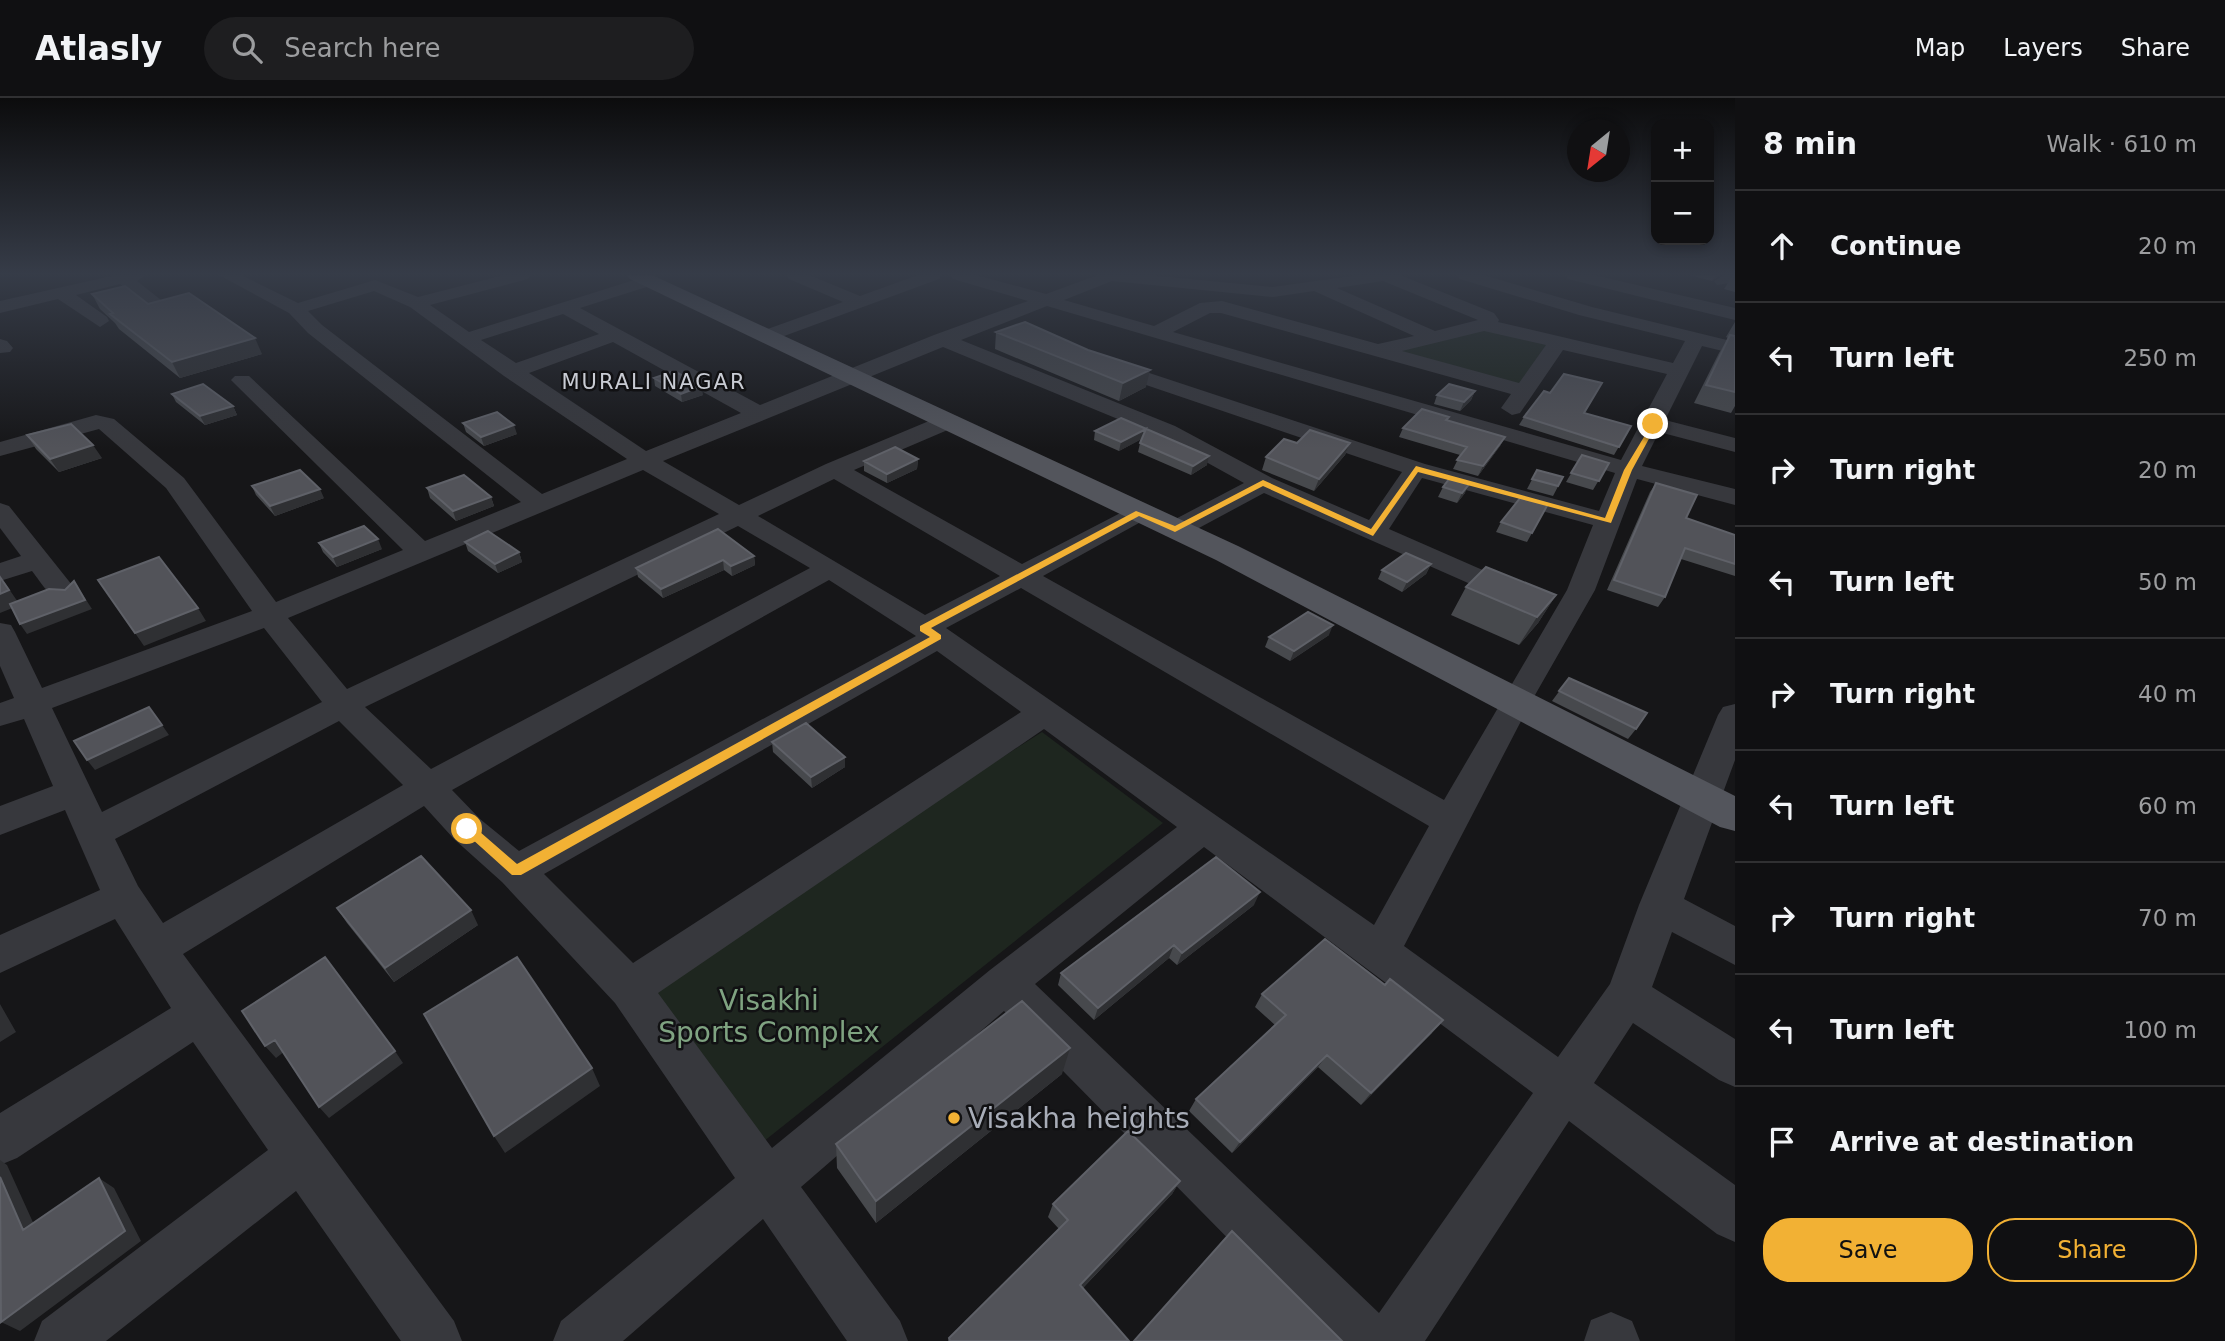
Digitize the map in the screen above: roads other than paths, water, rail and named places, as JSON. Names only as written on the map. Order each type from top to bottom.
[{"type":"main road","points":[[765,333],[1175,530],[1720,808]]},
{"type":"street","points":[[320,333],[540,504]]},
{"type":"street","points":[[458,333],[511,372],[645,461],[830,568],[931,633],[1380,952],[1735,1216]]},
{"type":"street","points":[[466,339],[484,333]]},
{"type":"street","points":[[769,335],[774,333]]},
{"type":"street","points":[[16,709],[271,615],[957,333]]},
{"type":"street","points":[[1160,333],[1494,432],[1735,497]]},
{"type":"street","points":[[1315,333],[1525,391]]},
{"type":"street","points":[[1424,333],[1433,337]]},
{"type":"street","points":[[1379,350],[1450,333]]},
{"type":"street","points":[[1517,333],[1680,372]]},
{"type":"street","points":[[1674,333],[1735,348]]},
{"type":"street","points":[[511,372],[617,334],[761,415]]},
{"type":"street","points":[[941,339],[1167,431],[1263,483],[1565,616]]},
{"type":"street","points":[[1380,952],[1515,702],[1581,590],[1628,470],[1696,339]]},
{"type":"street","points":[[1494,432],[1558,343]]},
{"type":"street","points":[[1093,360],[1416,468],[1608,522]]},
{"type":"street","points":[[242,380],[422,553]]},
{"type":"street","points":[[93,832],[342,705],[737,513],[949,421]]},
{"type":"street","points":[[0,449],[86,423],[106,424],[175,483],[271,615],[342,705],[428,787],[467,829],[516,871],[630,989],[880,1341]]},
{"type":"street","points":[[1653,424],[1735,445]]},
{"type":"street","points":[[1373,533],[1416,468]]},
{"type":"street","points":[[835,469],[1450,821]]},
{"type":"street","points":[[1175,530],[1263,483]]},
{"type":"street","points":[[0,511],[62,591]]},
{"type":"street","points":[[516,871],[931,633],[1022,576],[1139,513]]},
{"type":"street","points":[[0,573],[37,559]]},
{"type":"street","points":[[157,948],[428,787],[830,568]]},
{"type":"street","points":[[0,632],[16,709],[74,792],[123,897],[199,1014],[434,1341]]},
{"type":"street","points":[[630,989],[1044,713]]},
{"type":"street","points":[[1392,1341],[1627,995],[1659,905],[1720,808],[1735,715]]},
{"type":"street","points":[[0,821],[74,792]]},
{"type":"street","points":[[582,1341],[1005,983],[1204,826]]},
{"type":"street","points":[[0,955],[123,897]]},
{"type":"street","points":[[1659,905],[1735,947]]},
{"type":"street","points":[[1005,983],[1368,1341]]},
{"type":"street","points":[[1627,995],[1735,1065]]},
{"type":"street","points":[[0,1141],[199,1014]]},
{"type":"street","points":[[62,1341],[301,1156]]},
{"type":"place","name":"Visakha heights","points":[[954,1118]]},
{"type":"district","name":"MURALI NAGAR","points":[[654,382]]},
{"type":"park label","name":"Visakhi Sports Complex","points":[[769,1016]]}]
